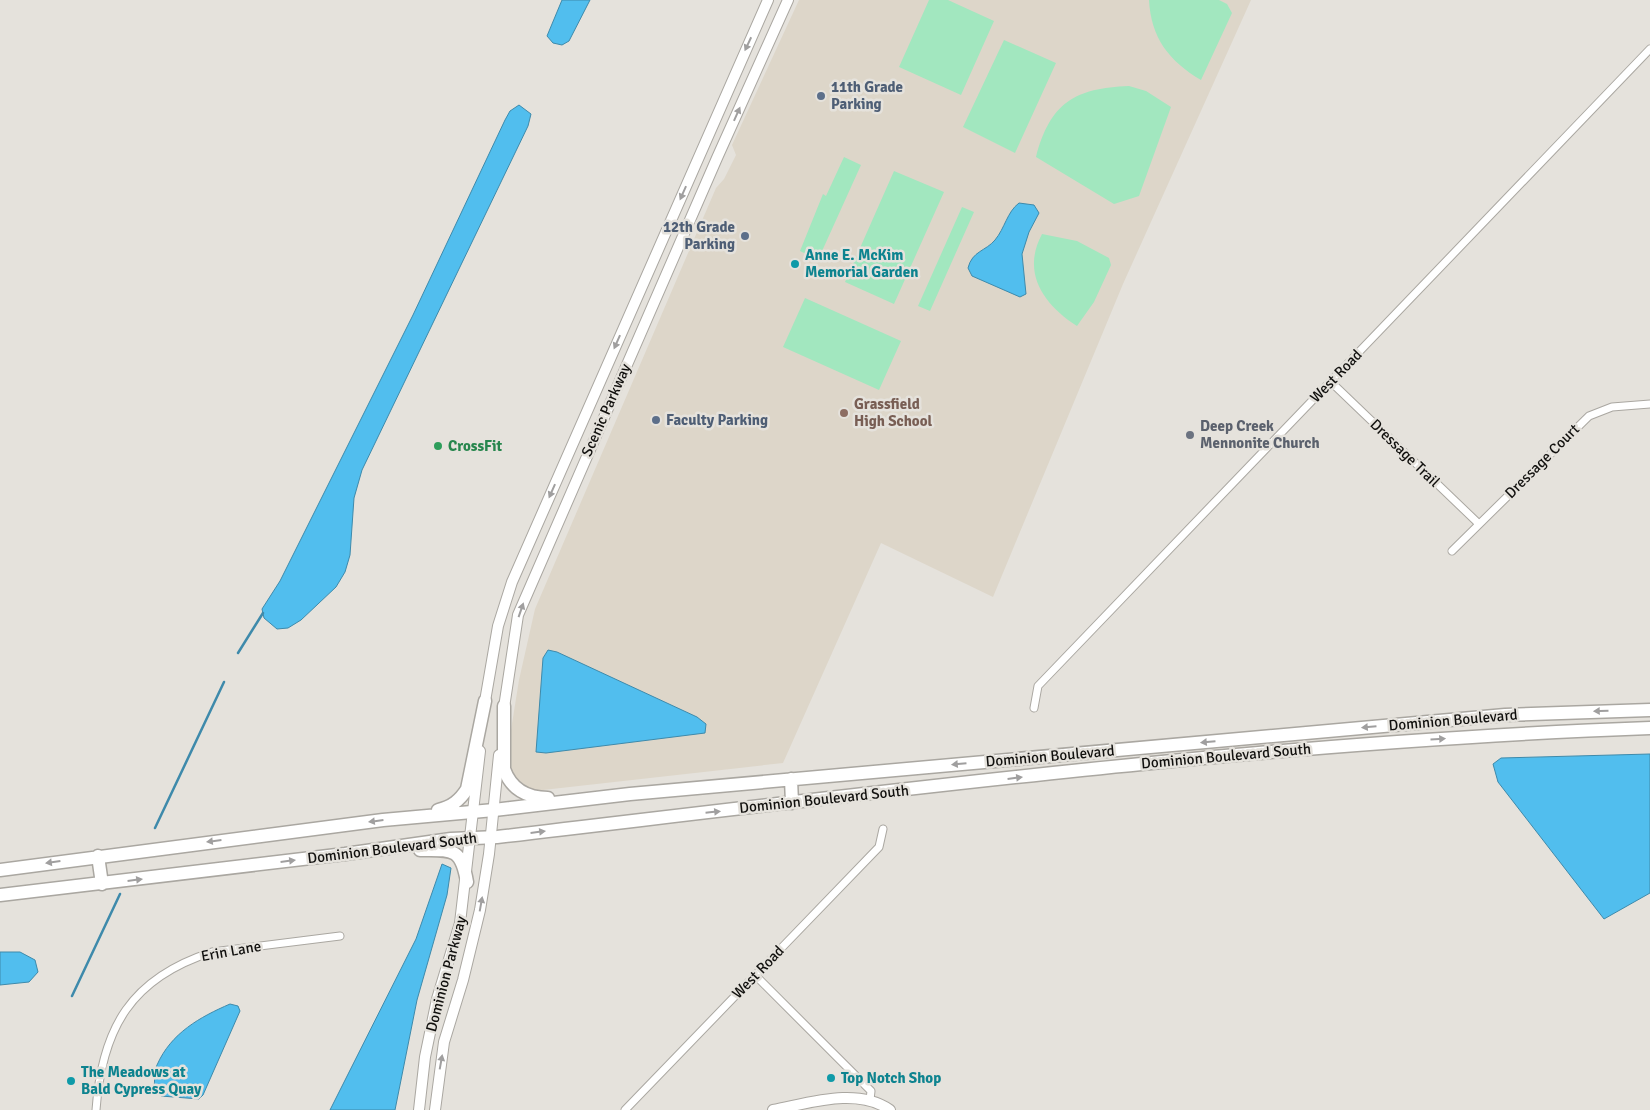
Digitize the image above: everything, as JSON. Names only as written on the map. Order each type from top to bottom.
[{"type":"highway","points":[[401,818],[446,809],[460,800],[467,789],[471,775],[485,701]]},
{"type":"highway","points":[[504,706],[504,769],[513,786],[527,794],[546,798],[580,793],[605,797]]},
{"type":"highway","name":"Dominion Boulevard","points":[[630,794],[1506,715],[1650,710]]},
{"type":"highway","name":"Dominion Boulevard South","points":[[0,895],[102,884],[472,837],[490,838],[1241,754],[1406,741],[1650,728]]},
{"type":"highway","points":[[791,779],[792,803]]},
{"type":"highway","name":"Dominion Boulevard South","points":[[0,870],[401,818],[494,810],[630,794]]},
{"type":"highway","points":[[375,850],[447,850],[457,854],[464,863],[466,882]]},
{"type":"highway","points":[[98,856],[102,884]]},
{"type":"street","name":"Scenic Parkway","points":[[472,837],[485,701],[498,626],[512,582],[726,91],[768,0]]},
{"type":"street","name":"Scenic Parkway","points":[[490,838],[504,706],[518,615],[788,0]]},
{"type":"street","name":"West Road","points":[[1034,708],[1038,686],[1650,49]]},
{"type":"street","name":"Dressage Trail","points":[[1331,382],[1479,524]]},
{"type":"street","name":"Dressage Court","points":[[1452,551],[1589,416],[1612,407],[1650,404]]},
{"type":"street","name":"West Road","points":[[625,1110],[879,848],[883,829]]},
{"type":"street","name":"Dominion Parkway","points":[[419,1110],[424,1057],[437,999],[460,923],[472,837]]},
{"type":"street","name":"Dominion Parkway","points":[[435,1110],[444,1042],[463,980],[480,910],[490,838]]},
{"type":"street","name":"Erin Lane","points":[[96,1110],[101,1063],[116,1025],[141,992],[156,978],[192,958],[212,952],[340,936]]},
{"type":"street","points":[[755,974],[871,1091],[870,1100]]},
{"type":"street","points":[[437,1092],[439,1110]]},
{"type":"street","points":[[773,1110],[843,1098],[870,1100],[890,1110]]},
{"type":"shaded area","name":"Grassfield High School","points":[[799,0],[1251,0],[1123,284],[993,597],[881,543],[783,763],[525,792],[508,769],[507,755],[519,680],[535,609],[716,188],[724,179],[736,155],[732,145]]},
{"type":"green space","points":[[929,0],[948,0],[994,21],[961,95],[899,67]]},
{"type":"green space","points":[[1149,0],[1219,0],[1227,4],[1232,13],[1201,80],[1180,65],[1164,47],[1153,26]]},
{"type":"green space","points":[[1004,40],[1056,63],[1015,153],[963,127]]},
{"type":"green space","points":[[1129,86],[1146,91],[1171,107],[1139,196],[1114,204],[1036,157],[1049,123],[1057,111],[1068,102],[1094,90]]},
{"type":"green space","points":[[844,157],[861,165],[818,260],[800,251],[823,194],[826,196]]},
{"type":"green space","points":[[894,171],[944,192],[894,304],[845,282]]},
{"type":"green space","points":[[962,207],[974,212],[930,311],[918,306]]},
{"type":"green space","points":[[1042,234],[1077,241],[1109,258],[1111,265],[1094,302],[1077,326],[1055,308],[1039,287],[1035,275],[1034,262],[1036,248]]},
{"type":"green space","points":[[805,298],[901,341],[879,390],[783,347]]},
{"type":"water","points":[[562,0],[590,0],[569,41],[562,45],[553,43],[547,36]]},
{"type":"water","points":[[519,105],[531,114],[528,126],[362,470],[354,498],[350,555],[345,572],[336,587],[301,620],[288,628],[277,629],[264,618],[262,609],[280,581],[413,315],[505,120],[510,111]]},
{"type":"water","points":[[1019,203],[1034,205],[1039,213],[1029,232],[1022,254],[1026,294],[1020,297],[972,276],[968,268],[973,258],[995,240],[1012,211]]},
{"type":"water","points":[[548,650],[557,652],[697,717],[706,724],[705,733],[546,753],[536,752],[543,658]]},
{"type":"water","points":[[1650,754],[1650,893],[1604,919],[1498,782],[1493,764],[1501,758]]},
{"type":"water","points":[[442,864],[451,868],[447,895],[417,1000],[395,1110],[330,1110],[416,939]]},
{"type":"water","points":[[0,952],[20,952],[35,960],[38,972],[29,982],[0,985]]},
{"type":"water","points":[[230,1004],[238,1006],[240,1011],[203,1095],[199,1099],[161,1096],[154,1088],[155,1070],[170,1044],[178,1035],[197,1021]]},
{"type":"waterway","points":[[238,653],[263,613]]},
{"type":"waterway","points":[[155,828],[224,682]]},
{"type":"waterway","points":[[72,996],[120,894]]},
{"type":"place","name":"11th Grade Parking","points":[[821,96]]},
{"type":"place","name":"12th Grade Parking","points":[[745,236]]},
{"type":"place","name":"Anne E. McKim Memorial Garden","points":[[795,264]]},
{"type":"place","name":"Grassfield High School","points":[[844,413]]},
{"type":"place","name":"Faculty Parking","points":[[656,420]]},
{"type":"place","name":"Deep Creek Mennonite Church","points":[[1190,435]]},
{"type":"place","name":"CrossFit","points":[[438,446]]},
{"type":"place","name":"Top Notch Shop","points":[[831,1078]]},
{"type":"place","name":"The Meadows at Bald Cypress Quay","points":[[71,1081]]}]
